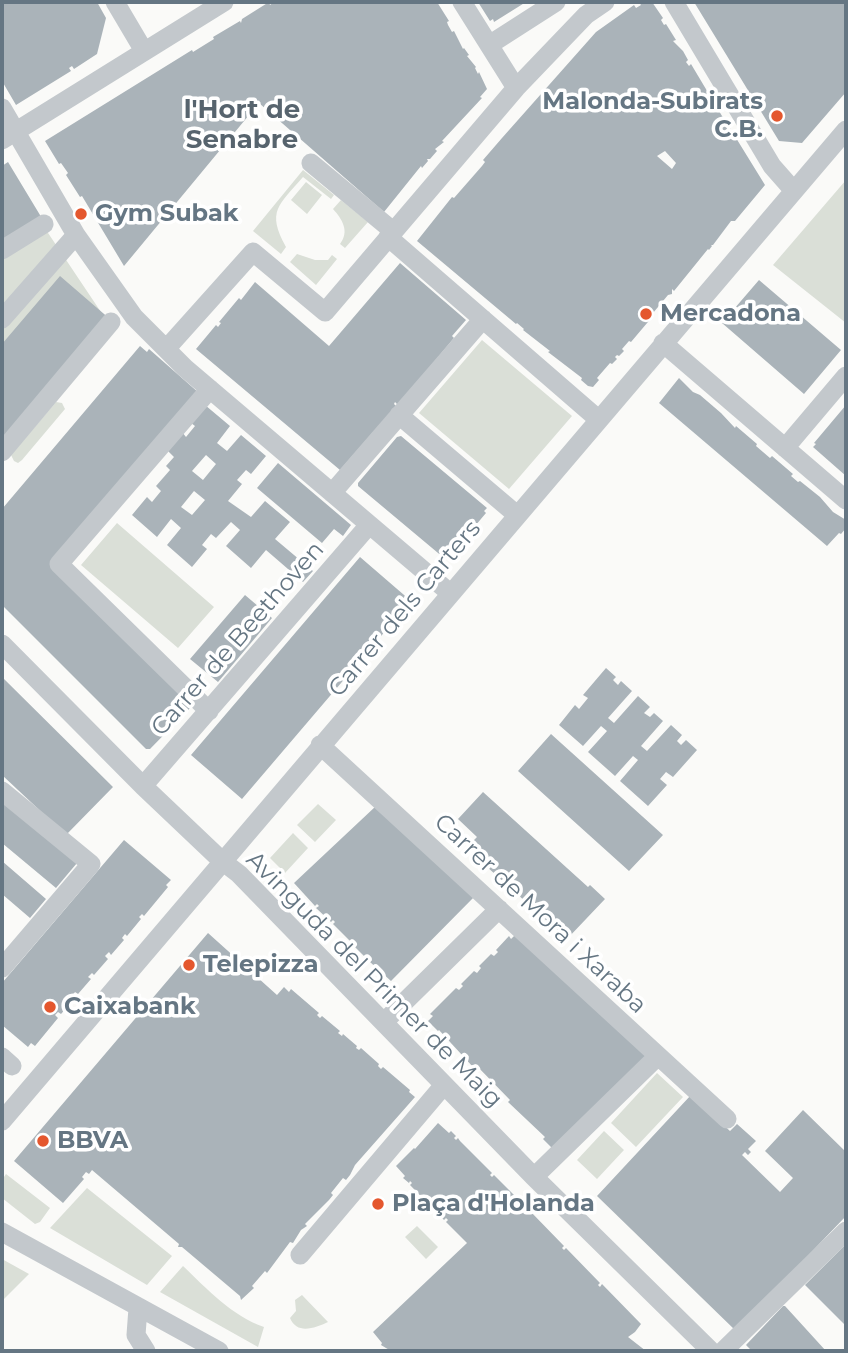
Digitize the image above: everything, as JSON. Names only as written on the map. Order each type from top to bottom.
[{"type":"street","points":[[115,2],[144,51]]},
{"type":"street","points":[[9,136],[225,2]]},
{"type":"street","points":[[462,2],[516,88]]},
{"type":"street","points":[[489,45],[555,2]]},
{"type":"street","points":[[167,348],[253,252],[324,312],[516,88],[586,15],[605,2]]},
{"type":"street","points":[[674,2],[772,166],[794,191]]},
{"type":"street","points":[[2,108],[9,136],[134,317],[210,389],[450,593]]},
{"type":"street","name":"Carrer dels Carters","points":[[2,1121],[846,130]]},
{"type":"street","points":[[311,163],[598,419]]},
{"type":"street","points":[[2,250],[44,224]]},
{"type":"street","points":[[2,319],[76,235]]},
{"type":"street","points":[[332,493],[483,319]]},
{"type":"street","points":[[2,452],[111,322]]},
{"type":"street","points":[[663,343],[846,500]]},
{"type":"street","points":[[785,448],[846,376]]},
{"type":"street","points":[[209,711],[59,564],[210,389]]},
{"type":"street","points":[[399,415],[517,515]]},
{"type":"street","name":"Carrer de Beethoven","points":[[143,786],[369,525]]},
{"type":"street","name":"Avinguda del Primer de Maig","points":[[2,643],[143,786],[239,874],[534,1177],[711,1351]]},
{"type":"street","name":"Carrer de Mora i Xaraba","points":[[320,745],[727,1119]]},
{"type":"street","points":[[2,791],[91,864],[2,968]]},
{"type":"street","points":[[384,1022],[499,909]]},
{"type":"street","points":[[534,1177],[658,1056]]},
{"type":"street","points":[[300,1255],[444,1085]]},
{"type":"street","points":[[723,1351],[846,1231]]},
{"type":"street","points":[[2,1233],[219,1351]]},
{"type":"street","points":[[138,1308],[136,1335],[146,1351]]},
{"type":"shaded area","points":[[303,170],[334,195],[331,199],[303,177],[282,202],[276,216],[286,247],[281,254],[253,231]]},
{"type":"shaded area","points":[[846,180],[846,323],[773,265]]},
{"type":"shaded area","points":[[306,182],[322,195],[307,214],[291,200]]},
{"type":"shaded area","points":[[341,200],[368,222],[345,248],[340,244],[344,225],[333,209]]},
{"type":"shaded area","points":[[38,218],[107,321],[60,280],[2,348],[2,241]]},
{"type":"shaded area","points":[[297,254],[315,260],[328,260],[332,255],[337,259],[316,285],[290,262]]},
{"type":"shaded area","points":[[482,340],[572,416],[509,489],[419,413]]},
{"type":"shaded area","points":[[56,402],[62,403],[65,409],[22,460],[18,463],[14,461],[11,455]]},
{"type":"shaded area","points":[[117,523],[214,607],[178,648],[81,565]]},
{"type":"shaded area","points":[[318,804],[336,820],[315,842],[297,825]]},
{"type":"shaded area","points":[[293,833],[308,848],[285,873],[270,858]]},
{"type":"shaded area","points":[[657,1073],[683,1097],[636,1147],[611,1123]]},
{"type":"shaded area","points":[[604,1131],[624,1150],[597,1179],[577,1160]]},
{"type":"shaded area","points":[[6,1174],[50,1208],[40,1222],[35,1224],[2,1198],[2,1180]]},
{"type":"shaded area","points":[[87,1188],[172,1256],[147,1285],[50,1228]]},
{"type":"shaded area","points":[[417,1226],[438,1247],[426,1259],[405,1237]]},
{"type":"shaded area","points":[[2,1259],[29,1274],[2,1301]]},
{"type":"shaded area","points":[[183,1266],[231,1309],[264,1327],[258,1347],[160,1292]]},
{"type":"shaded area","points":[[302,1295],[328,1322],[307,1329],[297,1327],[293,1323],[290,1318],[296,1311],[295,1300]]},
{"type":"building","points":[[2,2],[97,2],[106,18],[97,54],[74,69],[72,66],[69,68],[71,71],[16,105],[2,81]]},
{"type":"building","points":[[269,2],[270,5],[274,2],[437,2],[487,89],[384,212],[259,103],[124,266],[82,196],[80,197],[66,175],[68,173],[45,141],[214,39],[213,37],[240,21],[241,23],[242,19]]},
{"type":"building","points":[[478,2],[526,2],[494,22],[493,19],[490,21]]},
{"type":"building","points":[[639,2],[652,2],[663,18],[661,20],[664,25],[666,24],[676,40],[673,41],[683,51],[688,60],[686,62],[689,66],[691,64],[725,121],[723,122],[728,125],[765,185],[735,221],[731,221],[674,291],[672,289],[672,294],[668,295],[631,342],[622,349],[624,351],[615,357],[617,359],[597,378],[599,380],[593,387],[588,386],[582,378],[417,241],[452,197],[454,198],[482,166],[485,162],[483,160],[596,32],[634,5],[636,8],[641,5]],"holes":[[[665,151],[676,163],[672,169],[657,156]]]},
{"type":"building","points":[[694,2],[846,2],[846,92],[802,143],[779,141]]},
{"type":"building","points":[[8,162],[43,220],[2,245],[2,166]]},
{"type":"building","points":[[400,263],[466,320],[398,405],[395,402],[396,406],[340,470],[196,349],[255,282],[329,346]]},
{"type":"building","points":[[60,276],[111,320],[2,448],[2,344]]},
{"type":"building","points":[[759,280],[841,350],[804,394],[722,323]]},
{"type":"building","points":[[140,346],[147,352],[149,349],[199,393],[52,561],[194,704],[150,749],[146,749],[2,605],[2,509]]},
{"type":"building","points":[[679,378],[770,458],[772,456],[793,474],[791,476],[798,482],[820,497],[833,512],[846,520],[846,528],[841,534],[827,546],[659,403]]},
{"type":"building","points":[[205,405],[230,426],[217,443],[227,451],[241,435],[266,456],[251,474],[246,470],[237,480],[242,484],[228,501],[251,517],[265,501],[290,522],[275,539],[313,571],[303,582],[266,550],[251,568],[226,546],[240,530],[231,522],[216,538],[211,534],[202,545],[207,549],[192,567],[167,545],[181,528],[171,519],[157,537],[132,515],[147,497],[152,502],[161,491],[156,486],[170,470],[166,466],[174,457],[167,450],[182,432],[186,437],[195,426],[191,423]],"holes":[[[206,455],[216,464],[203,480],[192,471]],[[194,491],[205,500],[192,515],[181,507]]]},
{"type":"building","points":[[846,405],[846,476],[813,447]]},
{"type":"building","points":[[401,436],[487,508],[484,511],[486,513],[448,558],[444,558],[358,486],[397,437]]},
{"type":"building","points":[[278,463],[351,525],[343,536],[334,529],[322,543],[257,488]]},
{"type":"building","points":[[360,557],[411,601],[242,799],[191,755]]},
{"type":"building","points":[[245,595],[272,618],[218,682],[190,659]]},
{"type":"building","points":[[606,668],[616,677],[613,680],[618,685],[621,681],[632,691],[608,718],[614,723],[638,696],[650,707],[644,713],[650,717],[654,713],[663,721],[641,746],[647,751],[671,725],[682,735],[677,741],[681,745],[686,740],[697,750],[673,777],[666,772],[660,779],[667,785],[648,806],[620,781],[638,760],[633,756],[615,776],[588,752],[607,731],[601,726],[583,746],[559,725],[575,705],[579,709],[588,698],[583,695]]},
{"type":"building","points":[[2,677],[113,787],[66,835],[2,775]]},
{"type":"building","points":[[551,734],[663,835],[629,871],[518,771]]},
{"type":"building","points":[[483,792],[588,887],[590,885],[605,899],[567,939],[466,848],[477,837],[458,819]]},
{"type":"building","points":[[2,799],[77,863],[56,888],[2,843]]},
{"type":"building","points":[[376,806],[475,896],[391,981],[294,883]]},
{"type":"building","points":[[124,840],[171,880],[166,885],[168,887],[144,916],[142,914],[139,917],[141,919],[127,936],[125,934],[122,938],[124,940],[111,955],[109,952],[105,956],[108,959],[94,975],[92,973],[88,977],[91,979],[78,994],[75,992],[72,996],[75,998],[61,1014],[58,1012],[55,1015],[58,1018],[35,1046],[31,1043],[28,1047],[2,1025],[2,983]]},
{"type":"building","points":[[2,861],[46,899],[30,918],[2,894]]},
{"type":"building","points":[[208,933],[277,995],[284,987],[289,992],[291,989],[319,1013],[317,1015],[320,1018],[322,1016],[340,1031],[338,1033],[342,1036],[343,1034],[356,1048],[361,1048],[381,1069],[383,1067],[415,1097],[355,1165],[346,1180],[343,1178],[331,1193],[333,1195],[305,1224],[307,1226],[293,1243],[290,1242],[267,1273],[265,1271],[252,1286],[254,1288],[241,1300],[240,1296],[182,1247],[178,1247],[179,1244],[92,1170],[89,1174],[86,1172],[82,1177],[84,1179],[63,1203],[14,1161]]},
{"type":"building","points":[[516,934],[648,1055],[553,1149],[543,1139],[545,1137],[508,1102],[510,1100],[475,1064],[473,1067],[428,1021],[433,1016],[430,1014],[456,988],[459,990],[463,986],[461,984],[474,971],[477,973],[481,968],[479,966],[491,954],[494,956],[498,952],[496,950],[509,936],[511,939]]},
{"type":"building","points":[[691,1095],[730,1131],[737,1124],[756,1141],[748,1149],[751,1152],[748,1155],[745,1152],[742,1155],[780,1192],[793,1178],[765,1151],[803,1110],[846,1152],[846,1216],[736,1331],[597,1196]]},
{"type":"building","points":[[438,1123],[449,1133],[451,1131],[456,1136],[454,1138],[458,1138],[492,1173],[490,1175],[494,1175],[528,1209],[526,1211],[530,1211],[564,1246],[562,1248],[566,1248],[600,1283],[598,1285],[600,1287],[602,1284],[641,1324],[628,1337],[646,1351],[391,1351],[381,1345],[373,1332],[467,1243],[446,1222],[448,1220],[444,1220],[410,1185],[412,1183],[403,1178],[405,1176],[396,1166]]},
{"type":"building","points":[[846,1244],[846,1326],[805,1285]]},
{"type":"building","points":[[783,1306],[826,1351],[752,1351],[746,1345]]},
{"type":"place","name":"Malonda-Subirats C.B.","points":[[777,116]]},
{"type":"place","name":"Gym Subak","points":[[81,214]]},
{"type":"place","name":"Mercadona","points":[[646,314]]},
{"type":"place","name":"Telepizza","points":[[189,965]]},
{"type":"place","name":"Caixabank","points":[[50,1007]]},
{"type":"place","name":"BBVA","points":[[43,1141]]},
{"type":"place","name":"Plaça d'Holanda","points":[[378,1204]]},
{"type":"district","name":"l'Hort de Senabre","points":[[242,125]]}]
